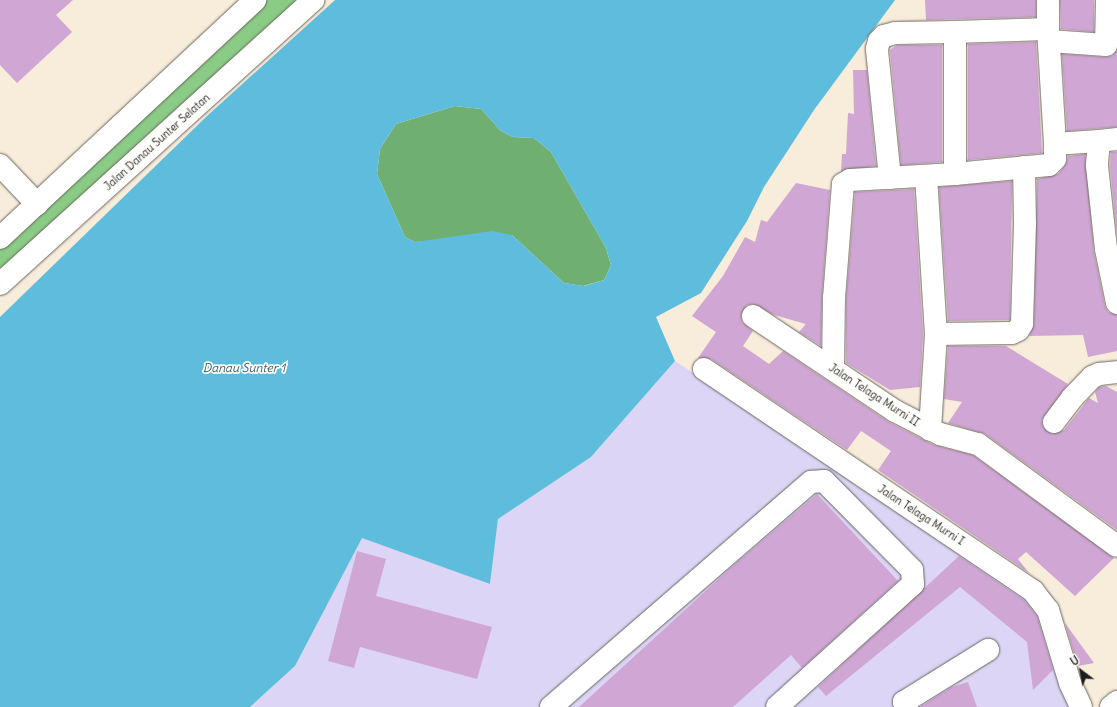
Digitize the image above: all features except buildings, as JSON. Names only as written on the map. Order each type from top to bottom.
[{"type":"street","points":[[0,238],[255,0]]},
{"type":"street","name":"Jalan Danau Sunter Selatan","points":[[0,284],[313,0]]},
{"type":"street","points":[[833,368],[841,188],[850,180],[955,174],[1053,164],[1055,144],[1048,35],[1048,0]]},
{"type":"street","points":[[890,178],[877,49],[879,41],[884,36],[895,33],[955,32],[1048,35],[1111,45],[1107,0]]},
{"type":"street","points":[[955,32],[955,174]]},
{"type":"street","points":[[1055,144],[1108,140],[1097,166],[1106,249],[1117,304]]},
{"type":"street","points":[[0,165],[37,204]]},
{"type":"street","points":[[936,334],[1012,333],[1018,330],[1022,324],[1025,224],[1024,168]]},
{"type":"street","points":[[926,176],[936,334],[930,430]]},
{"type":"street","name":"Jalan Telaga Murni II","points":[[753,316],[833,368],[895,411],[930,430],[978,444],[1117,546]]},
{"type":"street","name":"Jalan Telaga Murni I","points":[[704,369],[1033,592],[1048,610],[1070,683],[1081,707]]},
{"type":"street","points":[[1054,422],[1072,398],[1092,377],[1099,374],[1117,372]]},
{"type":"street","points":[[551,707],[811,482],[824,481],[912,570],[913,584],[777,707]]},
{"type":"street","points":[[902,705],[988,650]]},
{"type":"street","points":[[1111,707],[1117,702]]},
{"type":"shaded area","points":[[675,361],[1041,602],[1073,707],[250,707],[295,666],[362,537],[490,584],[498,519],[591,457]]},
{"type":"green space","points":[[255,0],[313,0],[0,284],[0,237]]},
{"type":"green space","points":[[455,106],[481,109],[501,131],[513,137],[534,138],[551,152],[606,248],[611,265],[604,280],[583,286],[564,283],[512,235],[415,242],[405,237],[377,174],[380,149],[396,124]]},
{"type":"water","name":"Danau Sunter 1","points":[[335,0],[895,0],[814,110],[764,187],[747,221],[701,293],[656,317],[675,361],[591,457],[498,519],[490,584],[362,538],[295,666],[250,707],[0,707],[0,317],[207,116]],"holes":[[[455,106],[481,109],[501,131],[513,137],[534,138],[551,152],[606,248],[611,265],[604,280],[584,286],[564,283],[512,235],[492,231],[415,242],[405,237],[377,174],[380,149],[396,124]]]}]
